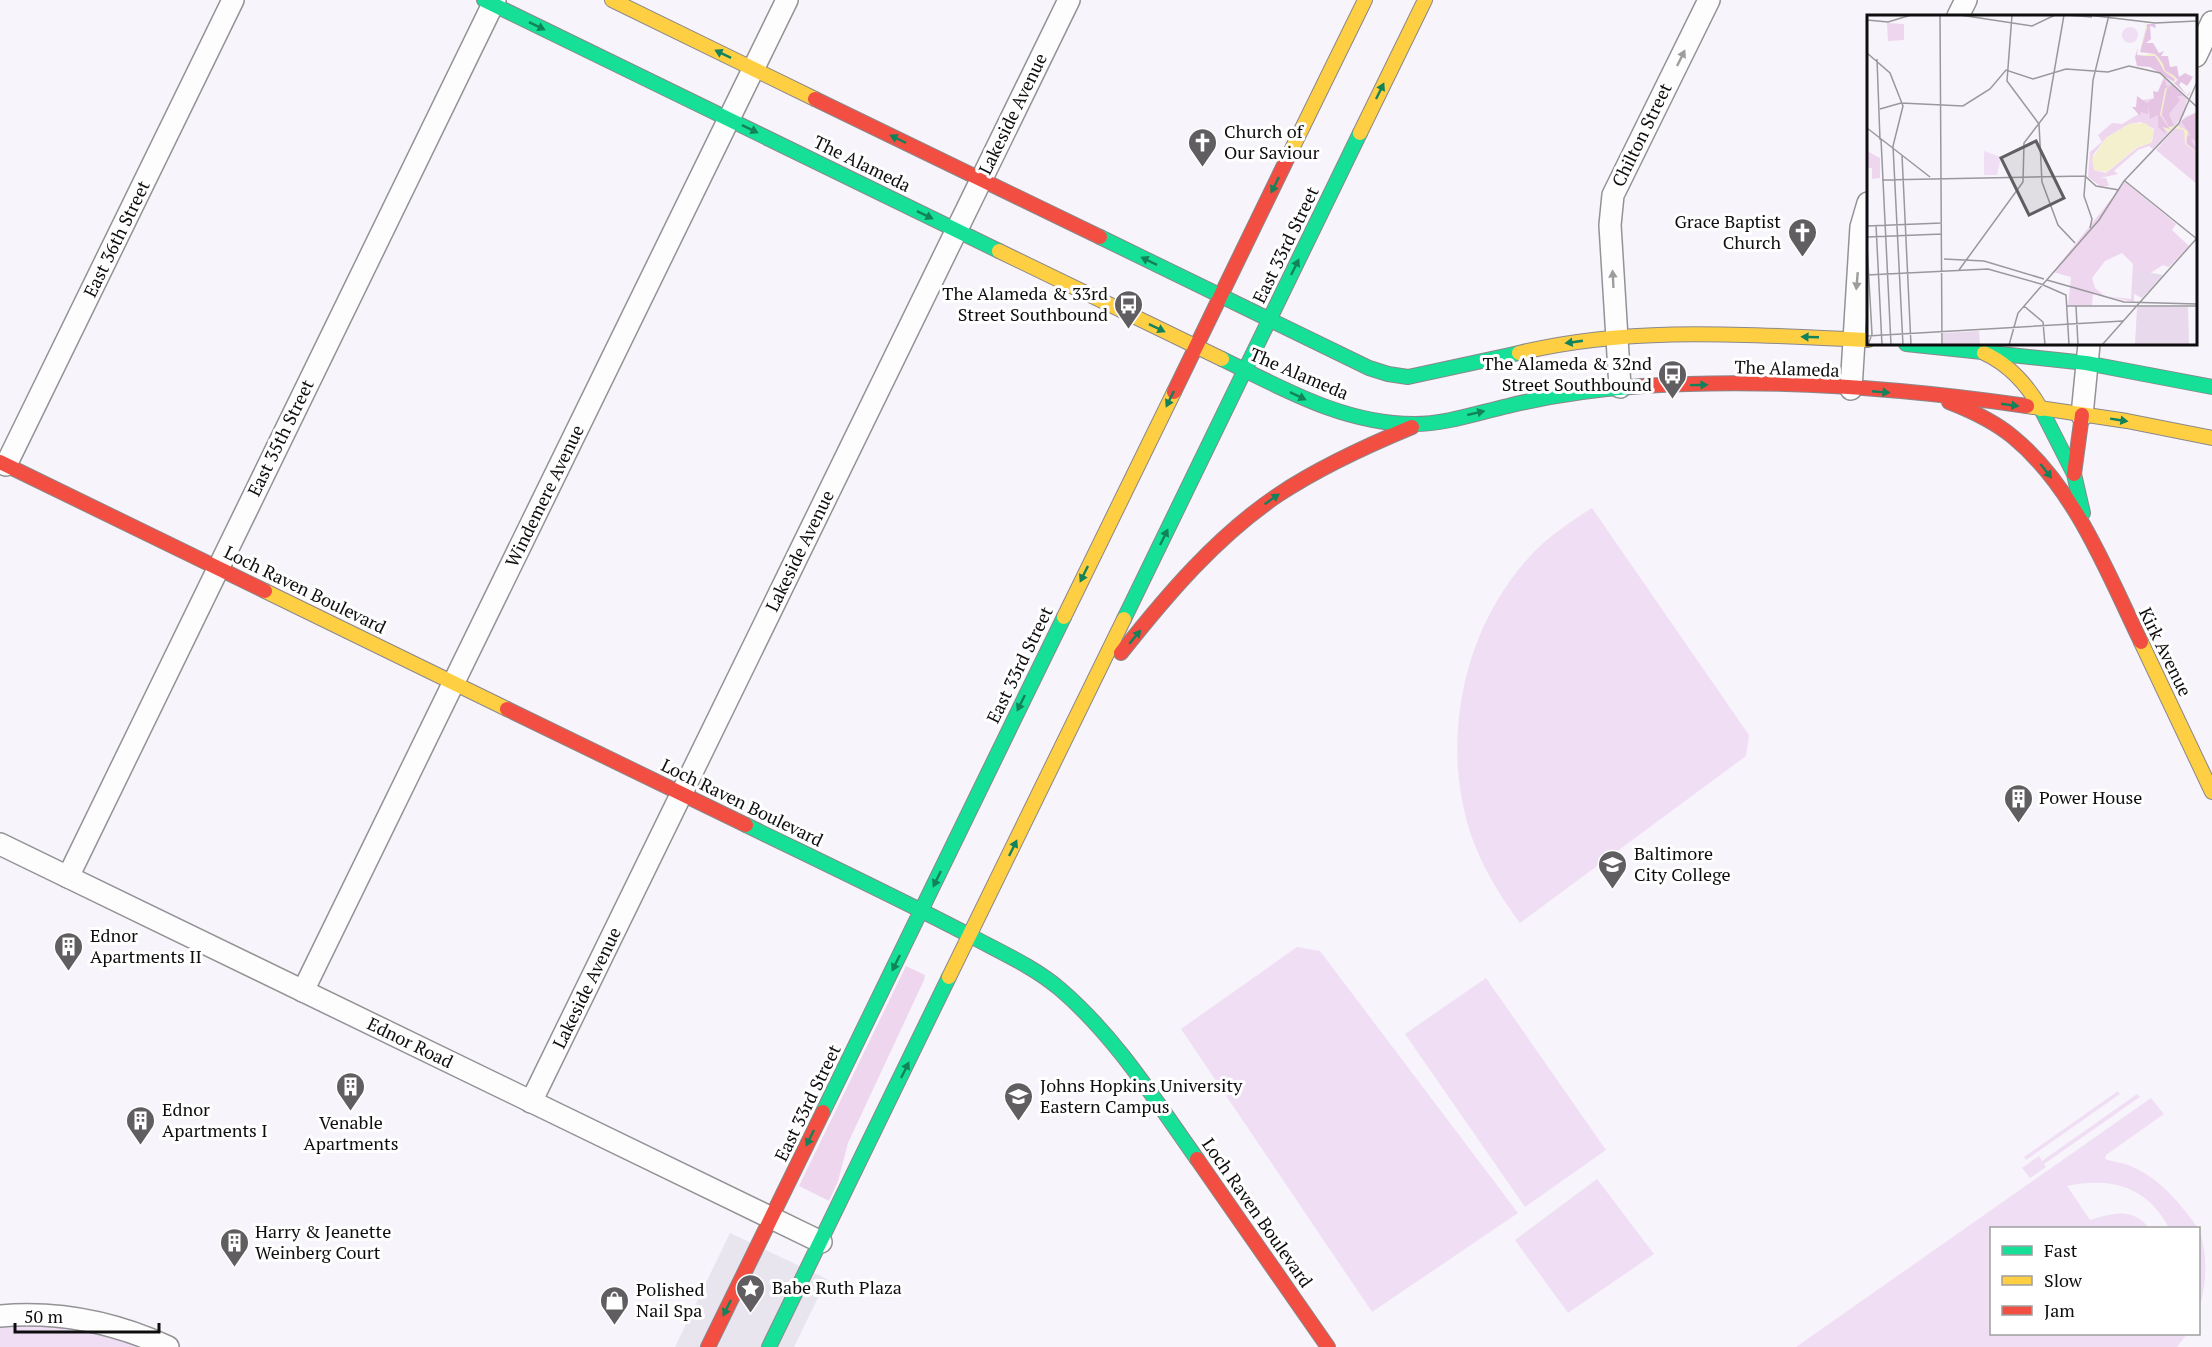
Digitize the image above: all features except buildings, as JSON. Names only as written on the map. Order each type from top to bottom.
[{"type":"main road","name":"The Alameda","points":[[612,0],[1369,368],[1388,374],[1408,377],[1533,348],[1616,337],[1679,334],[1861,340]]},
{"type":"main road","name":"East 33rd Street","points":[[708,1347],[1365,0]]},
{"type":"main road","name":"East 33rd Street","points":[[769,1347],[1425,0]]},
{"type":"main road","name":"The Alameda","points":[[491,1],[1196,347],[1314,404],[1333,410],[1377,421],[1419,424],[1554,396],[1620,387],[1708,384],[1851,389],[1911,394],[2137,423],[2212,438]]},
{"type":"main road","points":[[1918,345],[1977,350],[2088,353],[2212,387]]},
{"type":"main road","name":"Kirk Avenue","points":[[1977,350],[2000,361],[2019,377],[2041,409],[2074,474],[2086,528]]},
{"type":"main road","name":"Kirk Avenue","points":[[1911,394],[1963,406],[1988,418],[2033,456],[2086,528],[2212,792]]},
{"type":"main road","name":"Kirk Avenue","points":[[2074,474],[2082,415]]},
{"type":"main road","points":[[1076,718],[1100,681],[1174,590],[1195,567],[1258,509],[1329,465],[1419,424]]},
{"type":"main road","name":"Loch Raven Boulevard","points":[[2,468],[218,568],[921,910],[1032,969],[1060,989],[1095,1023],[1136,1071],[1328,1347]]},
{"type":"street","name":"East 36th Street","points":[[2,468],[233,0]]},
{"type":"street","name":"Windemere Avenue","points":[[303,991],[787,0]]},
{"type":"street","name":"Lakeside Avenue","points":[[531,1102],[1069,0]]},
{"type":"street","name":"Chilton Street","points":[[1620,387],[1610,225],[1613,195],[1709,0]]},
{"type":"street","points":[[1958,15],[1966,0]]},
{"type":"street","name":"East 35th Street","points":[[68,877],[491,1]]},
{"type":"street","points":[[2197,54],[2212,22]]},
{"type":"street","points":[[1851,389],[1861,340],[1861,227],[1867,209]]},
{"type":"street","points":[[2082,415],[2088,353]]},
{"type":"street","name":"Ednor Road","points":[[0,844],[820,1242]]},
{"type":"street","points":[[0,1316],[38,1314],[102,1322],[130,1330],[168,1347]]},
{"type":"shaded area","points":[[1592,508],[1749,735],[1746,756],[1520,923],[1485,868],[1470,832],[1461,796],[1457,759],[1458,722],[1464,685],[1474,650],[1489,615],[1508,584],[1531,555],[1545,542]]},
{"type":"shaded area","points":[[1297,947],[1320,951],[1518,1213],[1372,1312],[1181,1029]]},
{"type":"shaded area","points":[[906,966],[925,975],[924,980],[848,1143],[838,1181],[829,1201],[799,1186]]},
{"type":"shaded area","points":[[1486,978],[1606,1150],[1525,1207],[1405,1034]]},
{"type":"shaded area","points":[[2118,1091],[2120,1094],[2026,1160],[2024,1157]]},
{"type":"shaded area","points":[[2137,1094],[2140,1097],[2044,1164],[2046,1167],[2030,1178],[2022,1168],[2039,1156],[2042,1161]]},
{"type":"shaded area","points":[[2151,1098],[2164,1114],[2106,1155],[2105,1159],[2128,1165],[2159,1183],[2197,1227],[2168,1227],[2150,1202],[2126,1188],[2098,1183],[2067,1186],[2090,1220],[2107,1215],[2129,1214],[2143,1221],[2148,1227],[1990,1227],[1990,1335],[2186,1335],[2177,1347],[1796,1347]]},
{"type":"shaded area","points":[[1597,1179],[1654,1254],[1568,1313],[1515,1240]]},
{"type":"shaded area","points":[[2200,1232],[2204,1249],[2204,1290],[2200,1305]]},
{"type":"shaded area","name":"Babe Ruth Plaza","points":[[730,1233],[827,1279],[794,1347],[675,1347]]},
{"type":"shaded area","points":[[25,1326],[82,1331],[109,1337],[136,1347],[0,1347],[0,1328]]},
{"type":"traffic: fast","points":[[484,0],[999,251]]},
{"type":"traffic: fast","points":[[1124,619],[1360,133]]},
{"type":"traffic: fast","points":[[1100,237],[1369,368],[1388,374],[1408,377],[1519,353]]},
{"type":"traffic: fast","points":[[1915,345],[2086,363],[2212,387]]},
{"type":"traffic: fast","points":[[1222,359],[1315,403],[1363,418],[1414,424],[1461,418],[1558,396],[1643,386]]},
{"type":"traffic: fast","points":[[2041,409],[2074,474],[2083,513]]},
{"type":"traffic: fast","points":[[823,1112],[1064,617]]},
{"type":"traffic: fast","points":[[746,825],[940,920],[1015,959],[1050,981],[1080,1008],[1117,1048],[1197,1159]]},
{"type":"traffic: fast","points":[[769,1347],[949,977]]},
{"type":"traffic: slow","points":[[612,0],[815,99]]},
{"type":"traffic: slow","points":[[1288,157],[1365,0]]},
{"type":"traffic: slow","points":[[1360,133],[1425,0]]},
{"type":"traffic: slow","points":[[999,251],[1222,359]]},
{"type":"traffic: slow","points":[[1519,353],[1605,338],[1649,335],[1737,335],[1867,340]]},
{"type":"traffic: slow","points":[[1984,353],[2002,363],[2017,376],[2041,409]]},
{"type":"traffic: slow","points":[[1064,617],[1174,392]]},
{"type":"traffic: slow","points":[[2027,406],[2127,421],[2212,438]]},
{"type":"traffic: slow","points":[[265,591],[507,709]]},
{"type":"traffic: slow","points":[[949,977],[1124,619]]},
{"type":"traffic: slow","points":[[2141,642],[2212,792]]},
{"type":"traffic: jam","points":[[815,99],[1100,237]]},
{"type":"traffic: jam","points":[[1174,392],[1288,157]]},
{"type":"traffic: jam","points":[[1643,386],[1739,383],[1835,386],[1932,394],[2027,406]]},
{"type":"traffic: jam","points":[[1949,402],[2006,431],[2035,458],[2054,481],[2088,532],[2141,642]]},
{"type":"traffic: jam","points":[[2074,474],[2082,415]]},
{"type":"traffic: jam","points":[[1121,653],[1194,568],[1255,511],[1327,466],[1412,427]]},
{"type":"traffic: jam","points":[[0,462],[265,591]]},
{"type":"traffic: jam","points":[[507,709],[746,825]]},
{"type":"traffic: jam","points":[[708,1347],[823,1112]]},
{"type":"traffic: jam","points":[[1197,1159],[1328,1347]]},
{"type":"place","name":"Church of Our Saviour","points":[[1203,168]]},
{"type":"place","name":"Grace Baptist Church","points":[[1802,258]]},
{"type":"place","name":"The Alameda & 33rd Street Southbound","points":[[1129,330]]},
{"type":"place","name":"The Alameda & 32nd Street Southbound","points":[[1673,400]]},
{"type":"place","name":"Power House","points":[[2018,824]]},
{"type":"place","name":"Baltimore City College","points":[[1613,890]]},
{"type":"place","name":"Ednor Apartments II","points":[[69,972]]},
{"type":"place","name":"Venable Apartments","points":[[351,1112]]},
{"type":"place","name":"Johns Hopkins University Eastern Campus","points":[[1019,1122]]},
{"type":"place","name":"Ednor Apartments I","points":[[141,1146]]},
{"type":"place","name":"Harry & Jeanette Weinberg Court","points":[[234,1268]]},
{"type":"place","name":"Babe Ruth Plaza","points":[[751,1314]]},
{"type":"place","name":"Polished Nail Spa","points":[[615,1326]]}]
